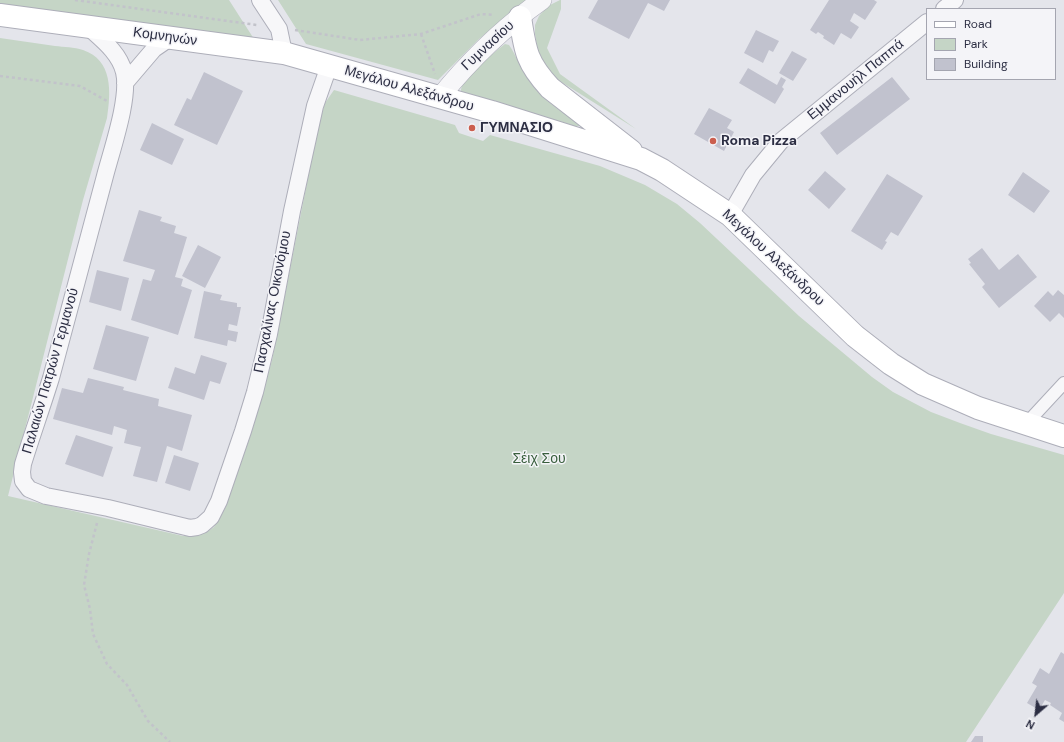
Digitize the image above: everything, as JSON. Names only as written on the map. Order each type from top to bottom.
[{"type":"main road","name":"Κομνηνών","points":[[0,15],[284,53],[329,66]]},
{"type":"main road","points":[[521,16],[525,48],[531,65],[539,76],[550,88],[641,159]]},
{"type":"main road","name":"Μεγάλου Αλεξάνδρου","points":[[329,66],[439,89],[492,112],[641,159],[662,170],[730,215],[855,336],[891,364],[923,384],[978,408],[1064,436]]},
{"type":"street","points":[[260,0],[279,28],[284,53]]},
{"type":"street","name":"Γυμνασίου","points":[[439,89],[521,16],[542,0]]},
{"type":"street","points":[[945,8],[955,0]]},
{"type":"street","name":"Εμμανουήλ Παππά","points":[[730,215],[753,175],[781,141],[926,23]]},
{"type":"street","points":[[86,26],[113,51],[121,63],[126,83]]},
{"type":"street","points":[[126,83],[154,49],[170,38]]},
{"type":"street","name":"Πασχαλίνας Οικονόμου","points":[[197,527],[211,517],[219,501],[255,392],[269,334],[292,211],[315,106],[329,66]]},
{"type":"street","name":"Παλαιών Πατρών Γερμανού","points":[[126,83],[122,109],[53,370],[22,472],[23,481],[26,485],[38,493],[53,498],[102,507],[180,526],[197,527]]},
{"type":"street","points":[[1026,424],[1062,387]]},
{"type":"path","points":[[75,0],[360,40],[421,34],[481,14],[521,16]]},
{"type":"path","points":[[421,34],[439,89]]},
{"type":"path","points":[[0,76],[80,86],[122,109]]},
{"type":"path","points":[[102,507],[89,554],[84,585],[90,609],[92,634],[107,664],[127,685],[148,720],[170,742]]},
{"type":"green space","points":[[0,0],[229,0],[254,39],[0,5]]},
{"type":"green space","points":[[278,0],[527,0],[479,39],[438,80],[306,44]]},
{"type":"green space","points":[[560,0],[561,9],[547,48],[560,74],[636,129],[547,73],[540,65],[535,25],[539,16],[548,6]]},
{"type":"green space","name":"Σέιχ Σου","points":[[0,38],[83,50],[93,55],[100,61],[108,78],[109,88],[107,118],[83,200],[8,496],[183,536],[194,536],[207,532],[214,527],[225,508],[252,431],[272,360],[318,127],[325,103],[334,90],[455,125],[459,133],[483,141],[490,135],[600,166],[645,185],[677,204],[700,223],[799,316],[872,377],[893,392],[931,412],[960,423],[991,434],[1064,455],[1064,593],[966,742],[0,742]]},
{"type":"green space","points":[[505,44],[509,45],[532,85],[551,104],[580,124],[579,126],[574,126],[461,92],[462,86],[466,79],[486,59]]},
{"type":"building","points":[[598,0],[670,0],[664,11],[648,3],[629,39],[588,18]]},
{"type":"building","points":[[829,0],[874,0],[877,2],[865,20],[854,13],[850,21],[859,27],[851,39],[841,33],[834,45],[823,38],[824,36],[818,32],[816,34],[810,30]]},
{"type":"building","points":[[756,30],[779,41],[773,52],[769,50],[763,63],[744,53]]},
{"type":"building","points":[[792,51],[807,59],[793,81],[779,73]]},
{"type":"building","points":[[748,68],[777,85],[781,77],[786,80],[782,87],[784,89],[775,104],[739,83]]},
{"type":"building","points":[[204,72],[243,91],[217,145],[174,125],[187,98],[191,100]]},
{"type":"building","points":[[892,77],[910,99],[837,155],[820,133]]},
{"type":"building","points":[[709,108],[732,120],[727,128],[734,132],[724,151],[694,134]]},
{"type":"building","points":[[152,123],[184,139],[172,165],[140,150]]},
{"type":"building","points":[[825,171],[846,189],[829,209],[808,190]]},
{"type":"building","points":[[1023,172],[1050,191],[1034,213],[1008,195]]},
{"type":"building","points":[[887,174],[923,196],[898,236],[891,232],[885,241],[887,242],[882,250],[851,231]]},
{"type":"building","points":[[139,210],[162,217],[160,221],[176,226],[174,233],[187,237],[175,277],[183,279],[181,286],[192,290],[178,335],[131,320],[143,279],[151,281],[155,270],[123,261]]},
{"type":"building","points":[[198,245],[221,257],[205,288],[182,276]]},
{"type":"building","points":[[982,248],[999,270],[1018,254],[1037,277],[999,308],[982,287],[985,284],[969,264],[971,263],[968,259]]},
{"type":"building","points":[[97,270],[129,278],[121,311],[89,302]]},
{"type":"building","points":[[1058,290],[1064,295],[1064,318],[1059,313],[1050,322],[1034,306],[1048,291],[1053,296]]},
{"type":"building","points":[[204,291],[222,295],[220,300],[237,303],[237,307],[241,307],[237,326],[229,324],[228,330],[238,332],[236,342],[228,340],[227,346],[194,338]]},
{"type":"building","points":[[106,325],[149,337],[136,381],[93,369]]},
{"type":"building","points":[[201,355],[227,363],[220,384],[210,381],[204,400],[168,388],[175,367],[195,374]]},
{"type":"building","points":[[88,378],[124,387],[123,390],[159,399],[158,406],[192,415],[182,451],[167,446],[157,482],[133,476],[141,447],[124,443],[127,430],[114,426],[112,435],[53,419],[62,388],[83,393]]},
{"type":"building","points":[[76,435],[113,447],[103,477],[65,464]]},
{"type":"building","points":[[174,455],[199,463],[190,491],[165,483]]},
{"type":"building","points":[[1061,652],[1064,654],[1064,722],[1059,719],[1062,713],[1050,705],[1051,703],[1045,700],[1039,710],[1027,703],[1037,686],[1032,683],[1040,668],[1049,674]]},
{"type":"building","points":[[975,736],[983,736],[983,742],[971,742]]},
{"type":"place","name":"ΓΥΜΝΑΣΙΟ","points":[[472,128]]},
{"type":"place","name":"Roma Pizza","points":[[713,141]]}]
